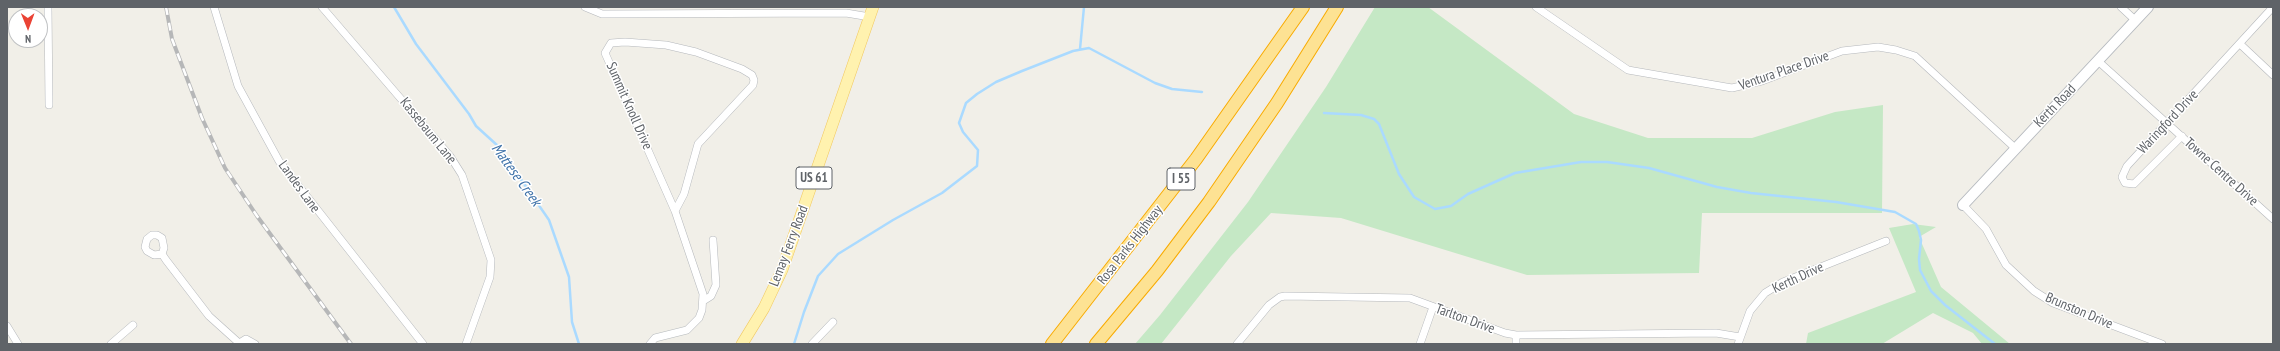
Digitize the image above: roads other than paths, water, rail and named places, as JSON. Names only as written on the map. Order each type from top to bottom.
[{"type":"highway","name":"Rosa Parks Highway","points":[[1052,344],[1196,159],[1302,7]]},
{"type":"highway","name":"I 55","points":[[1096,344],[1157,271],[1209,202],[1264,122],[1337,7]]},
{"type":"main road","name":"Lemay Ferry Road","points":[[742,344],[764,308],[782,270],[872,12]]},
{"type":"street","points":[[48,7],[49,105]]},
{"type":"street","name":"Landes Lane","points":[[214,7],[238,86],[279,161],[423,344]]},
{"type":"street","name":"Kassebaum Lane","points":[[322,7],[450,156],[462,175],[491,260],[490,277],[466,344]]},
{"type":"street","points":[[585,7],[602,14],[654,10],[846,13],[872,12]]},
{"type":"street","name":"Ventura Place Drive","points":[[1536,7],[1628,70],[1732,88],[1762,81],[1842,51],[1878,47],[1896,50],[1915,56],[2015,148]]},
{"type":"street","points":[[2120,7],[2135,20]]},
{"type":"street","name":"Kerth Road","points":[[1963,205],[2148,7]]},
{"type":"street","name":"Waringford Drive","points":[[2182,136],[2134,184],[2125,183],[2122,177],[2126,166],[2273,7]]},
{"type":"street","name":"Summit Knoll Drive","points":[[650,344],[654,338],[687,330],[699,318],[702,310],[703,294],[675,211],[605,53],[611,43],[625,42],[666,45],[696,52],[742,69],[752,75],[754,80],[753,85],[698,144],[684,194],[675,211]]},
{"type":"street","points":[[2240,44],[2273,74]]},
{"type":"street","name":"Towne Centre Drive","points":[[2098,61],[2273,219]]},
{"type":"street","name":"Brunston Drive","points":[[1963,205],[1986,229],[2006,265],[2034,291],[2052,303],[2162,344]]},
{"type":"street","points":[[703,301],[711,296],[716,285],[712,240]]},
{"type":"street","name":"Kerth Drive","points":[[1739,340],[1750,311],[1765,293],[1777,286],[1886,241]]},
{"type":"street","points":[[162,254],[209,316],[238,343],[246,339],[255,344]]},
{"type":"street","name":"Tarlton Drive","points":[[1237,344],[1269,305],[1280,297],[1405,298],[1505,333],[1516,335],[1716,333],[1739,340]]},
{"type":"street","points":[[1420,344],[1433,307]]},
{"type":"street","points":[[812,344],[833,322]]},
{"type":"street","points":[[111,344],[133,325]]},
{"type":"street","points":[[7,326],[18,344]]},
{"type":"street","points":[[1516,335],[1516,344]]},
{"type":"street","points":[[1607,335],[1607,344]]},
{"type":"waterway","name":"Mattese Creek","points":[[394,7],[416,44],[469,114],[476,126],[498,146],[549,220],[569,277],[572,322],[579,344]]},
{"type":"waterway","points":[[1080,49],[1084,7]]},
{"type":"waterway","points":[[794,344],[804,312],[818,276],[838,254],[893,220],[942,193],[977,166],[978,150],[963,132],[959,123],[966,103],[996,82],[1073,51],[1089,48],[1155,83],[1172,89],[1202,92]]},
{"type":"waterway","points":[[1324,113],[1361,115],[1374,119],[1379,124],[1399,174],[1414,197],[1435,209],[1451,206],[1468,194],[1515,173],[1581,162],[1607,162],[1649,168],[1717,187],[1751,193],[1836,202],[1895,212],[1916,224],[1921,240],[1919,259],[1920,270],[1931,291],[1945,305],[1995,344]]},
{"type":"railway","points":[[166,7],[172,39],[202,118],[225,168],[257,216],[351,344]]}]
